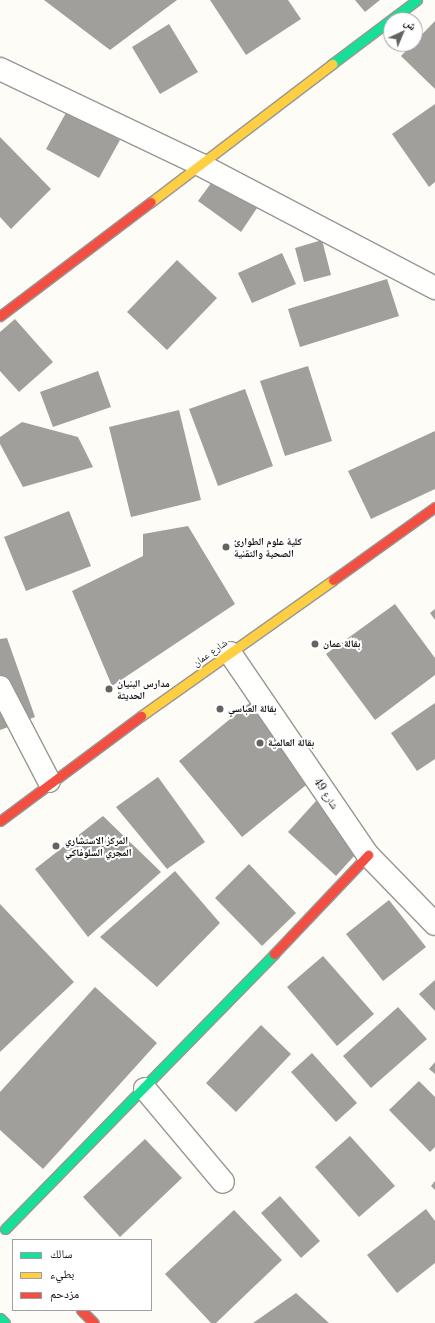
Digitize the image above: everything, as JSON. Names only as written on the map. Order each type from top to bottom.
[{"type":"street","points":[[0,316],[417,0]]},
{"type":"street","points":[[0,69],[199,164],[435,288]]},
{"type":"street","name":"شارع عمان","points":[[0,821],[48,780],[435,507]]},
{"type":"street","name":"شارع 49","points":[[230,653],[368,855],[435,924]]},
{"type":"street","points":[[0,687],[48,780]]},
{"type":"street","points":[[14,1239],[2,1227],[145,1089],[368,855]]},
{"type":"street","points":[[145,1089],[223,1182]]},
{"type":"street","points":[[82,1311],[94,1323]]},
{"type":"street","points":[[0,1318],[5,1323]]},
{"type":"building","points":[[44,0],[177,0],[110,50]]},
{"type":"building","points":[[210,0],[288,0],[301,19],[246,55]]},
{"type":"building","points":[[355,0],[380,0],[365,12]]},
{"type":"building","points":[[435,21],[435,89],[401,56],[405,52],[423,52],[423,33]]},
{"type":"building","points":[[169,24],[198,72],[160,94],[132,47]]},
{"type":"building","points":[[435,104],[435,182],[429,187],[392,134]]},
{"type":"building","points":[[67,111],[120,140],[99,178],[46,149]]},
{"type":"building","points":[[0,137],[51,189],[11,229],[0,217]]},
{"type":"building","points":[[217,175],[259,205],[241,232],[198,201]]},
{"type":"building","points":[[322,240],[331,275],[304,282],[295,248]]},
{"type":"building","points":[[282,253],[296,284],[252,303],[238,273]]},
{"type":"building","points":[[177,260],[217,298],[167,350],[127,312]]},
{"type":"building","points":[[387,279],[399,316],[300,347],[288,309]]},
{"type":"building","points":[[15,319],[53,362],[19,392],[0,371],[0,332]]},
{"type":"building","points":[[308,366],[332,441],[285,456],[260,381]]},
{"type":"building","points":[[98,371],[111,407],[53,427],[40,392]]},
{"type":"building","points":[[245,389],[273,466],[218,486],[189,409]]},
{"type":"building","points":[[179,410],[201,500],[131,517],[109,427]]},
{"type":"building","points":[[22,422],[78,437],[93,467],[23,487],[0,444],[0,437]]},
{"type":"building","points":[[435,431],[435,489],[371,519],[348,471]]},
{"type":"building","points":[[69,511],[91,566],[26,591],[4,537]]},
{"type":"building","points":[[188,526],[235,604],[112,686],[72,591],[143,556],[143,534]]},
{"type":"building","points":[[395,604],[435,658],[435,675],[375,720],[326,654]]},
{"type":"building","points":[[435,609],[435,620],[430,613]]},
{"type":"building","points":[[7,638],[35,717],[0,730],[0,639]]},
{"type":"building","points":[[258,696],[321,773],[242,837],[179,761]]},
{"type":"building","points":[[435,703],[435,759],[417,771],[391,733]]},
{"type":"building","points":[[158,777],[205,842],[167,869],[116,807]]},
{"type":"building","points":[[316,801],[364,845],[336,876],[288,832]]},
{"type":"building","points":[[103,816],[161,872],[88,937],[35,869]]},
{"type":"building","points":[[249,864],[296,913],[262,946],[215,898]]},
{"type":"building","points":[[175,871],[220,923],[157,987],[100,937]]},
{"type":"building","points":[[389,900],[426,947],[383,981],[346,934]]},
{"type":"building","points":[[0,904],[74,982],[0,1052]]},
{"type":"building","points":[[323,956],[374,1014],[337,1046],[287,987]]},
{"type":"building","points":[[435,980],[435,1011],[419,994]]},
{"type":"building","points":[[95,987],[157,1043],[43,1169],[0,1130],[0,1092]]},
{"type":"building","points":[[398,1007],[427,1039],[371,1088],[343,1056]]},
{"type":"building","points":[[261,1025],[291,1054],[236,1112],[206,1083]]},
{"type":"building","points":[[312,1053],[357,1103],[336,1122],[291,1072]]},
{"type":"building","points":[[435,1062],[435,1074],[429,1069]]},
{"type":"building","points":[[419,1081],[435,1097],[435,1147],[430,1152],[389,1110]]},
{"type":"building","points":[[350,1136],[395,1186],[359,1217],[315,1167]]},
{"type":"building","points":[[145,1139],[182,1178],[120,1237],[83,1197]]},
{"type":"building","points":[[435,1181],[435,1190],[431,1186]]},
{"type":"building","points":[[280,1196],[320,1241],[301,1258],[261,1213]]},
{"type":"building","points":[[426,1209],[435,1221],[435,1263],[397,1293],[367,1255]]},
{"type":"building","points":[[234,1210],[282,1260],[216,1323],[211,1323],[165,1274]]},
{"type":"building","points":[[296,1293],[329,1323],[253,1323]]},
{"type":"traffic: fast","points":[[332,64],[417,0]]},
{"type":"traffic: fast","points":[[5,1229],[274,954]]},
{"type":"traffic: fast","points":[[0,1318],[5,1323]]},
{"type":"traffic: slow","points":[[151,202],[332,64]]},
{"type":"traffic: slow","points":[[141,716],[333,580]]},
{"type":"traffic: jam","points":[[0,316],[151,202]]},
{"type":"traffic: jam","points":[[333,580],[435,507]]},
{"type":"traffic: jam","points":[[0,821],[141,716]]},
{"type":"traffic: jam","points":[[274,954],[368,855]]},
{"type":"traffic: jam","points":[[82,1311],[94,1323]]},
{"type":"place","name":"كلية علوم الطوارئ الصحية والتقنية","points":[[226,547]]},
{"type":"place","name":"بقالة عمان","points":[[315,644]]},
{"type":"place","name":"مدارس البنيان الحديثة","points":[[109,689]]},
{"type":"place","name":"بقالة العباسي","points":[[220,709]]},
{"type":"place","name":"بقالة العالمية","points":[[260,743]]},
{"type":"place","name":"المركز الاستشاري المجري السلوفاكي","points":[[56,846]]}]
